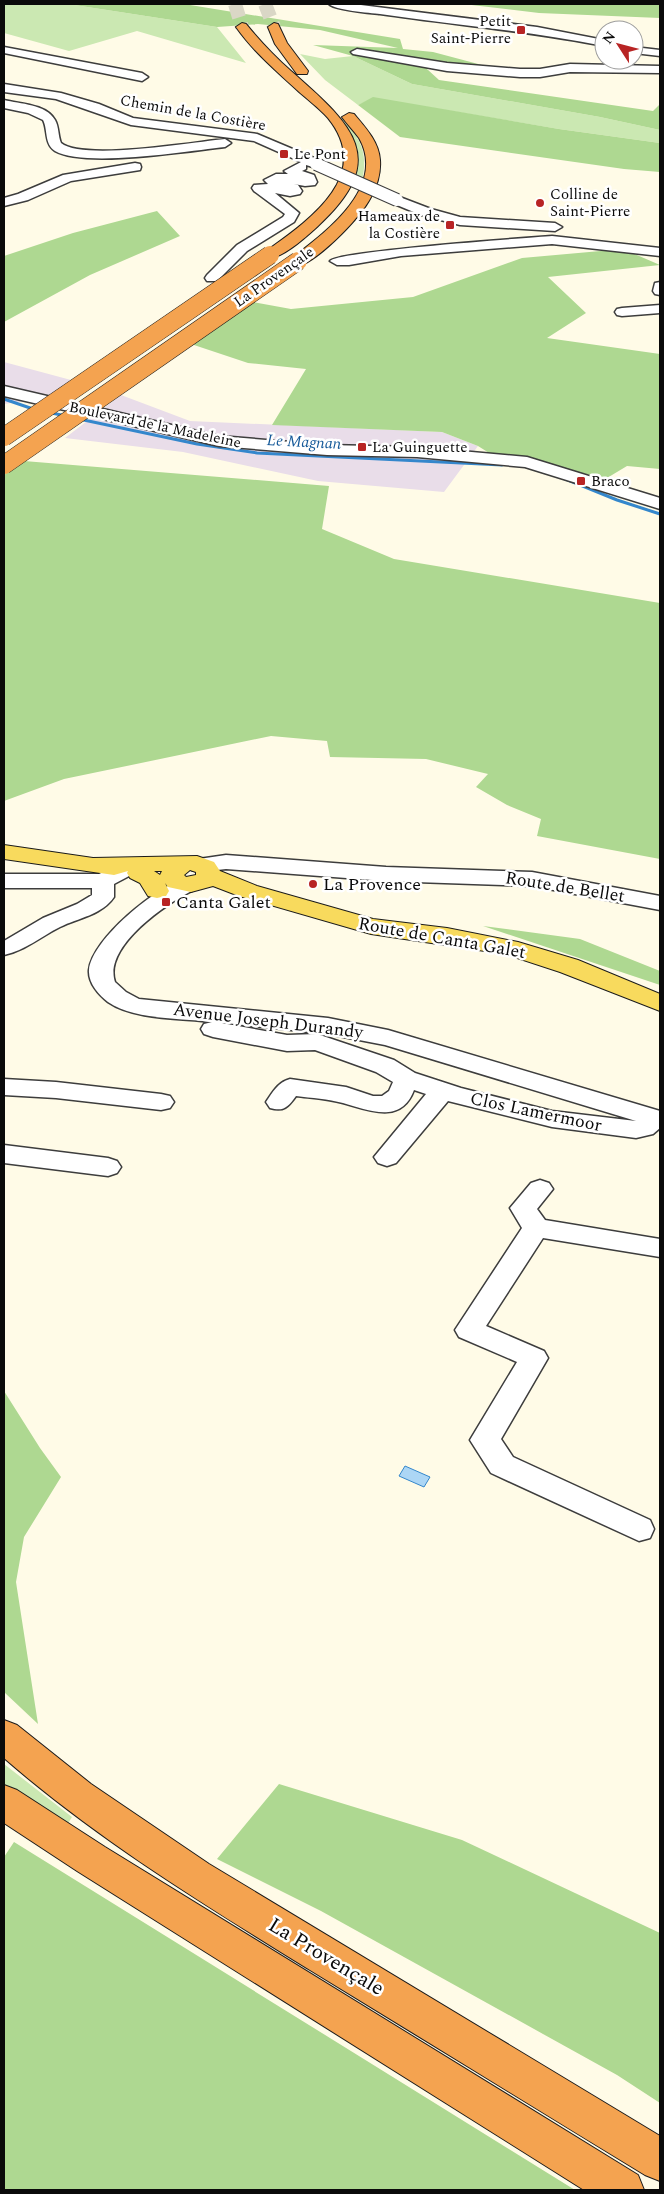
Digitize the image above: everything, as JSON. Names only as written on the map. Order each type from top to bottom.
[{"type":"highway","name":"La Provençale","points":[[4,437],[310,226],[335,202],[346,184],[350,172],[351,158],[346,135],[332,116],[255,43],[242,27]]},
{"type":"highway","name":"La Provençale","points":[[4,465],[298,260],[332,234],[359,206],[371,180],[373,162],[364,133],[303,72],[284,49],[274,27]]},
{"type":"highway","name":"La Provençale","points":[[4,1736],[40,1768],[111,1821],[247,1909],[660,2160]]},
{"type":"highway","points":[[4,1802],[90,1859],[623,2190]]},
{"type":"main road","points":[[4,852],[112,881],[187,876]]},
{"type":"main road","name":"Route de Canta Galet","points":[[112,881],[187,876],[248,891],[371,926],[447,936],[508,947],[569,966],[660,1003]]},
{"type":"street","points":[[334,4],[405,16],[561,34],[594,41]]},
{"type":"street","name":"Chemin de la Costière","points":[[4,50],[142,77]]},
{"type":"street","points":[[357,52],[447,67],[520,73],[540,73],[570,68],[660,70]]},
{"type":"street","points":[[644,52],[660,54]]},
{"type":"street","name":"Chemin de la Costière","points":[[4,88],[57,96],[95,107],[131,121],[267,141],[397,200],[426,212],[452,219],[567,228],[660,246]]},
{"type":"street","points":[[4,104],[39,113],[48,118],[51,125],[52,139],[56,147],[85,155],[244,138]]},
{"type":"street","points":[[4,202],[23,197],[68,178],[148,164],[225,147],[244,138]]},
{"type":"street","points":[[212,278],[242,248],[289,219],[292,213],[288,208],[274,201],[259,188],[264,187],[293,192],[296,190],[271,180],[283,177],[298,182],[310,182],[309,178],[291,169],[314,163]]},
{"type":"street","points":[[337,261],[349,261],[401,252],[552,240],[660,252]]},
{"type":"street","points":[[660,286],[660,291]]},
{"type":"street","points":[[622,312],[660,308]]},
{"type":"street","name":"Boulevard de la Madeleine","points":[[4,391],[219,442],[317,449],[417,452],[527,462],[660,504]]},
{"type":"street","name":"Route de Bellet","points":[[187,876],[228,866],[261,863],[386,874],[532,879],[660,903]]},
{"type":"street","points":[[116,997],[108,989],[100,970],[108,951],[141,915],[187,876]]},
{"type":"street","points":[[141,915],[187,876]]},
{"type":"street","points":[[4,881],[112,881]]},
{"type":"street","points":[[4,948],[28,939],[50,924],[83,910],[112,881]]},
{"type":"street","name":"Clos Lamermoor","points":[[116,997],[113,1003],[114,1006],[131,1015],[287,1043],[317,1042],[385,1066],[406,1079],[443,1091],[552,1119],[625,1130],[644,1128],[658,1120]]},
{"type":"street","name":"Avenue Joseph Durandy","points":[[116,997],[135,1006],[328,1026],[388,1038],[658,1120]]},
{"type":"street","points":[[279,1102],[290,1087],[346,1095],[371,1104],[388,1104],[400,1095],[406,1079]]},
{"type":"street","points":[[4,1087],[56,1090],[161,1102]]},
{"type":"street","points":[[387,1157],[443,1091]]},
{"type":"street","points":[[4,1154],[108,1167]]},
{"type":"street","points":[[540,1189],[522,1208],[536,1228],[660,1248]]},
{"type":"street","points":[[536,1228],[469,1330],[534,1358],[485,1440],[502,1465],[639,1528]]},
{"type":"shaded area","points":[[4,362],[71,380],[48,398],[4,404]]},
{"type":"shaded area","points":[[121,395],[190,421],[442,432],[478,446],[444,492],[318,481],[183,452],[65,438]]},
{"type":"green space","points":[[4,4],[68,4],[217,27],[246,63],[137,31],[69,51],[4,33]]},
{"type":"green space","points":[[68,4],[184,4],[400,39],[403,49],[433,52],[482,65],[427,69],[439,80],[653,111],[660,104],[660,130],[600,117],[412,84],[353,56],[313,45],[398,48],[320,30],[258,24],[217,27]]},
{"type":"green space","points":[[463,4],[660,4],[660,18],[539,13]]},
{"type":"green space","points":[[300,54],[325,59],[353,56],[412,84],[600,117],[660,130],[660,143],[559,129],[373,98],[358,105],[325,80]]},
{"type":"green space","points":[[373,97],[559,129],[660,143],[660,172],[624,169],[400,137],[358,105]]},
{"type":"green space","points":[[341,117],[355,134],[362,150],[364,167],[360,189],[350,187],[356,167],[356,151],[351,135]]},
{"type":"green space","points":[[157,211],[180,236],[90,275],[4,322],[4,256],[73,233]]},
{"type":"green space","points":[[623,249],[660,265],[548,277],[586,313],[547,338],[660,354],[660,469],[627,466],[607,478],[494,456],[478,446],[442,432],[272,425],[306,369],[248,363],[191,344],[253,302],[291,309],[413,297],[522,258]]},
{"type":"green space","points":[[24,461],[329,486],[322,529],[394,559],[660,603],[660,859],[537,836],[541,819],[507,805],[476,787],[488,774],[426,759],[330,757],[327,741],[271,736],[64,779],[4,801],[4,475]]},
{"type":"green space","points":[[483,926],[580,939],[660,971],[660,985]]},
{"type":"green space","points":[[4,1391],[61,1477],[24,1537],[16,1582],[38,1724],[4,1692]]},
{"type":"green space","points":[[4,1764],[72,1817],[67,1825],[4,1784]]},
{"type":"green space","points":[[279,1784],[462,1840],[660,1933],[660,2103],[617,2075],[321,1911],[217,1859]]},
{"type":"green space","points":[[14,1842],[575,2190],[4,2190],[4,1857]]},
{"type":"water","points":[[405,1466],[430,1477],[424,1487],[399,1476]]},
{"type":"waterway","name":"Le Magnan","points":[[4,399],[36,410]]},
{"type":"waterway","name":"Le Magnan","points":[[47,412],[66,416]]},
{"type":"waterway","name":"Le Magnan","points":[[79,419],[197,444],[257,453],[502,465]]},
{"type":"waterway","name":"Le Magnan","points":[[563,478],[617,500],[660,514]]},
{"type":"tunnel","points":[[235,4],[242,27]]},
{"type":"tunnel","points":[[265,4],[274,27]]},
{"type":"place","name":"Petit Saint-Pierre","points":[[521,30]]},
{"type":"place","name":"Le Pont","points":[[284,154]]},
{"type":"place","name":"Colline de Saint-Pierre","points":[[540,203]]},
{"type":"place","name":"Hameaux de la Costière","points":[[450,225]]},
{"type":"place","name":"La Guinguette","points":[[362,447]]},
{"type":"place","name":"Braco","points":[[581,481]]},
{"type":"place","name":"La Provence","points":[[313,884]]},
{"type":"place","name":"Canta Galet","points":[[166,902]]}]
